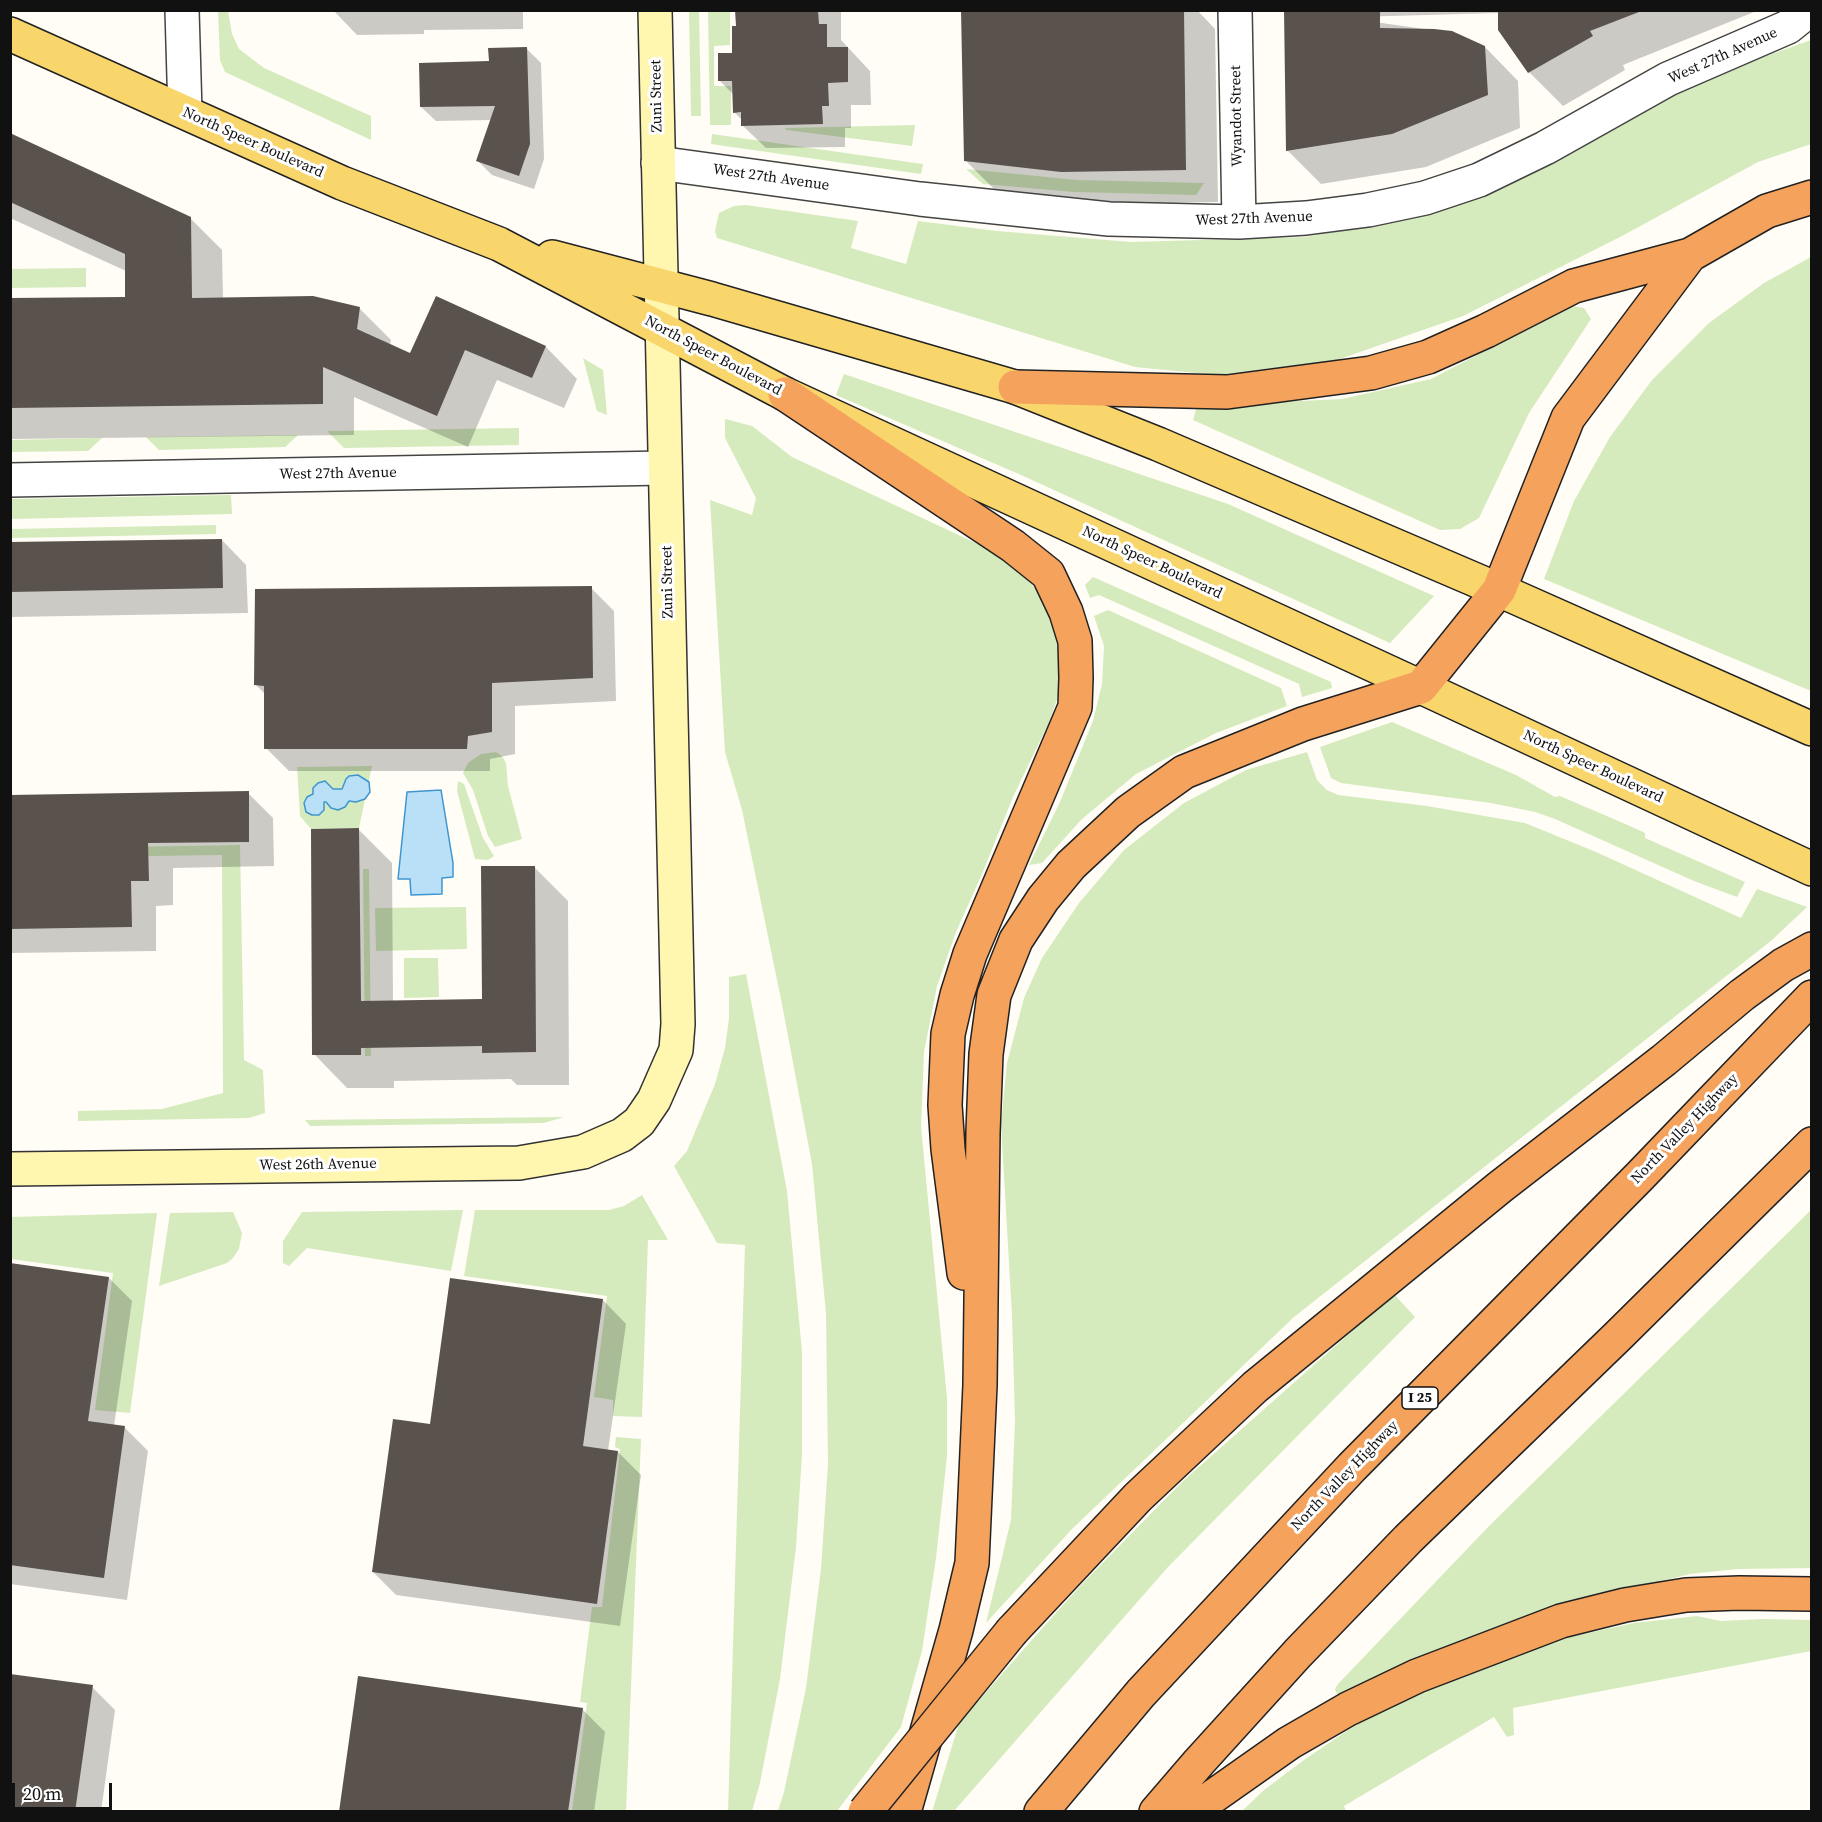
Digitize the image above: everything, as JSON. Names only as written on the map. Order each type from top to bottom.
[{"type":"highway","points":[[1015,387],[1227,392],[1371,373],[1428,357],[1486,331],[1574,286],[1690,255],[1767,211],[1812,197]]},
{"type":"highway","points":[[904,1812],[957,1630],[972,1563],[980,1385],[982,1165],[986,1054],[994,995],[1016,940],[1043,899],[1071,865],[1128,812],[1184,772],[1303,724],[1421,687],[1499,590],[1569,418],[1690,255]]},
{"type":"highway","points":[[785,394],[1013,546],[1048,574],[1066,612],[1075,641],[1075,707],[970,954],[948,1034],[945,1105],[948,1149],[980,1385]]},
{"type":"highway","points":[[865,1812],[1012,1631],[1138,1497],[1255,1387],[1500,1186],[1664,1060],[1742,995],[1783,965],[1812,949]]},
{"type":"highway","name":"North Valley Highway","points":[[1041,1812],[1141,1693],[1352,1467],[1641,1176],[1812,997]]},
{"type":"highway","points":[[1156,1812],[1298,1653],[1408,1539],[1812,1144]]},
{"type":"highway","points":[[1191,1812],[1289,1743],[1348,1709],[1417,1676],[1560,1621],[1626,1605],[1686,1595],[1812,1594]]},
{"type":"main road","name":"North Speer Boulevard","points":[[10,34],[342,183],[499,244],[785,394],[1812,869]]},
{"type":"main road","name":"North Speer Boulevard","points":[[499,244],[661,286],[1015,387],[1158,444],[1499,590],[1812,729]]},
{"type":"street","points":[[182,10],[185,112]]},
{"type":"street","name":"Zuni Street","points":[[622,1135],[639,1122],[654,1101],[676,1050],[678,1024],[655,10]]},
{"type":"street","name":"Wyandot Street","points":[[1235,10],[1239,222]]},
{"type":"street","name":"West 27th Avenue","points":[[658,163],[920,199],[1110,219],[1239,222],[1306,218],[1368,210],[1425,198],[1479,180],[1545,148],[1668,79],[1788,27],[1806,10]]},
{"type":"street","name":"West 27th Avenue","points":[[10,480],[665,468]]},
{"type":"street","name":"West 26th Avenue","points":[[10,1169],[519,1163],[582,1152],[622,1135]]},
{"type":"green space","points":[[218,11],[228,11],[232,34],[239,49],[264,68],[371,116],[371,140],[225,72],[220,60]]},
{"type":"green space","points":[[689,11],[699,11],[701,116],[691,116]]},
{"type":"green space","points":[[708,11],[730,11],[730,45],[714,46],[714,86],[731,86],[731,125],[710,125]]},
{"type":"green space","points":[[1811,40],[1811,144],[1758,162],[1622,236],[1463,316],[1337,360],[1217,375],[1135,367],[717,238],[715,231],[719,213],[734,206],[746,205],[858,221],[851,248],[906,264],[918,221],[997,231],[1131,242],[1305,237],[1371,225],[1682,86]]},
{"type":"green space","points":[[915,125],[912,146],[786,130],[785,128]]},
{"type":"green space","points":[[712,134],[923,164],[921,174],[711,144]]},
{"type":"green space","points":[[966,169],[1077,180],[1204,183],[1196,195],[1074,192],[983,184]]},
{"type":"green space","points":[[1811,257],[1811,691],[1544,579],[1574,501],[1610,437],[1652,380],[1709,323],[1764,283]]},
{"type":"green space","points":[[86,268],[86,287],[11,288],[11,269]]},
{"type":"green space","points":[[1572,306],[1584,308],[1591,319],[1529,413],[1479,518],[1460,529],[1440,530],[1193,420],[1197,406],[1342,399],[1431,379]]},
{"type":"green space","points":[[583,358],[603,370],[607,415],[597,411]]},
{"type":"green space","points":[[844,374],[1228,504],[1434,596],[1390,643],[1021,475],[836,395]]},
{"type":"green space","points":[[725,419],[752,426],[792,457],[980,545],[1009,563],[1044,599],[1061,657],[1061,688],[1049,722],[1013,797],[956,932],[937,986],[924,1052],[921,1127],[947,1398],[947,1456],[936,1558],[922,1651],[901,1727],[837,1811],[778,1811],[806,1688],[821,1569],[828,1464],[826,1314],[812,1164],[742,810],[725,752],[710,500],[752,515],[756,498],[725,438]]},
{"type":"green space","points":[[519,428],[519,445],[344,448],[327,431]]},
{"type":"green space","points":[[298,435],[285,447],[159,450],[146,437]]},
{"type":"green space","points":[[102,438],[88,451],[11,452],[11,440]]},
{"type":"green space","points":[[231,495],[232,514],[11,519],[11,499]]},
{"type":"green space","points":[[216,525],[216,534],[11,538],[11,529]]},
{"type":"green space","points":[[1093,577],[1331,682],[1332,688],[1302,697],[1299,684],[1099,595],[1090,598],[1085,585]]},
{"type":"green space","points":[[1108,610],[1281,688],[1287,706],[1216,733],[1136,774],[1082,819],[1042,863],[1029,865],[1060,802],[1093,721],[1102,684],[1104,646],[1094,616]]},
{"type":"green space","points":[[1392,722],[1516,775],[1555,797],[1560,796],[1630,826],[1645,833],[1645,838],[1745,882],[1737,897],[1694,881],[1535,812],[1491,803],[1341,783],[1331,778],[1320,747]]},
{"type":"green space","points":[[496,752],[506,763],[508,786],[522,839],[495,847],[488,836],[473,790],[463,773],[468,763],[481,754]]},
{"type":"green space","points":[[1307,752],[1317,780],[1327,790],[1338,795],[1427,806],[1525,823],[1596,852],[1741,918],[1757,889],[1807,907],[1772,940],[1294,1317],[1072,1529],[986,1623],[1011,1520],[1015,1421],[1012,1315],[1001,1124],[1007,1063],[1024,998],[1042,958],[1079,903],[1124,850],[1184,803],[1246,770]]},
{"type":"green space","points":[[372,766],[359,828],[311,829],[300,816],[297,767]]},
{"type":"green space","points":[[458,781],[464,784],[483,838],[494,856],[488,860],[475,859],[457,791]]},
{"type":"green space","points":[[240,845],[244,1060],[263,1070],[265,1113],[249,1118],[78,1121],[78,1111],[162,1109],[223,1093],[222,855],[11,858],[10,849]]},
{"type":"green space","points":[[363,869],[369,869],[371,1056],[365,1056]]},
{"type":"green space","points":[[466,907],[467,949],[376,951],[375,908]]},
{"type":"green space","points":[[404,958],[438,958],[439,997],[404,998]]},
{"type":"green space","points":[[746,974],[787,1191],[802,1352],[802,1455],[796,1547],[780,1679],[760,1783],[752,1811],[728,1812],[745,1245],[717,1243],[674,1166],[687,1151],[715,1084],[725,1048],[729,1018],[729,977]]},
{"type":"green space","points":[[564,1117],[544,1123],[310,1126],[305,1120]]},
{"type":"green space","points":[[642,1195],[668,1240],[648,1240],[642,1417],[613,1416],[613,1400],[594,1397],[607,1296],[464,1276],[475,1210],[609,1210],[624,1206]]},
{"type":"green space","points":[[463,1210],[451,1271],[307,1248],[289,1266],[283,1263],[283,1241],[302,1212]]},
{"type":"green space","points":[[1810,1211],[1812,1213],[1811,1568],[1738,1569],[1690,1574],[1625,1590],[1344,1694],[1337,1694],[1335,1689],[1338,1684],[1490,1525]]},
{"type":"green space","points":[[233,1212],[242,1233],[239,1249],[233,1258],[227,1263],[159,1286],[170,1213]]},
{"type":"green space","points":[[157,1213],[130,1413],[95,1410],[113,1273],[11,1259],[11,1217]]},
{"type":"green space","points":[[1394,1294],[1415,1317],[1168,1567],[954,1811],[932,1812],[959,1723],[1031,1641],[1082,1584],[1182,1482]]},
{"type":"green space","points":[[616,1437],[641,1439],[626,1811],[572,1811],[587,1703],[580,1702],[592,1607],[602,1607],[620,1449],[615,1447]]},
{"type":"green space","points":[[1697,1616],[1721,1621],[1811,1620],[1811,1651],[1513,1708],[1514,1735],[1507,1737],[1494,1717],[1344,1806],[1346,1811],[1241,1812],[1264,1790],[1304,1760],[1348,1730],[1399,1701],[1542,1643],[1634,1623]]},
{"type":"water","points":[[358,775],[369,782],[370,792],[365,799],[356,802],[349,801],[345,807],[338,810],[324,802],[324,810],[319,815],[306,812],[304,803],[307,797],[313,794],[313,788],[318,783],[325,781],[333,789],[342,789],[349,776]]},
{"type":"water","points":[[441,790],[453,863],[453,877],[442,878],[442,894],[411,895],[410,879],[398,879],[407,792]]},
{"type":"building","points":[[735,10],[818,10],[819,24],[827,24],[827,47],[848,47],[848,82],[828,83],[829,106],[822,106],[823,124],[741,126],[741,112],[733,113],[732,81],[718,81],[718,53],[732,53],[732,26],[736,26]]},
{"type":"building","points":[[961,10],[1184,10],[1186,170],[1061,172],[964,161]]},
{"type":"building","points":[[1284,10],[1380,10],[1380,28],[1452,31],[1485,46],[1488,95],[1392,134],[1286,151]]},
{"type":"building","points":[[1498,10],[1639,10],[1639,12],[1590,31],[1593,36],[1528,73],[1498,30]]},
{"type":"building","points":[[527,47],[530,144],[519,176],[476,161],[495,106],[420,107],[419,63],[489,61],[488,48]]},
{"type":"building","points":[[10,133],[191,217],[192,298],[313,296],[360,307],[357,329],[410,353],[436,296],[546,346],[532,378],[465,350],[437,416],[323,367],[323,404],[10,408],[10,298],[125,297],[125,254],[10,202]]},
{"type":"building","points":[[222,539],[223,588],[10,592],[10,542]]},
{"type":"building","points":[[592,586],[593,678],[492,683],[492,732],[468,736],[467,749],[264,749],[264,686],[254,685],[255,589]]},
{"type":"building","points":[[249,791],[249,842],[148,843],[149,881],[131,881],[132,927],[10,929],[10,795]]},
{"type":"building","points":[[359,828],[361,1001],[482,999],[481,866],[535,866],[536,1052],[482,1053],[482,1046],[361,1048],[361,1055],[312,1055],[311,829]]},
{"type":"building","points":[[10,1263],[109,1277],[88,1421],[125,1426],[104,1578],[10,1565]]},
{"type":"building","points":[[450,1278],[603,1299],[583,1446],[618,1451],[597,1604],[372,1572],[393,1419],[430,1424]]},
{"type":"building","points":[[10,1674],[93,1685],[75,1812],[10,1812]]},
{"type":"building","points":[[358,1676],[583,1708],[568,1812],[339,1812]]}]
